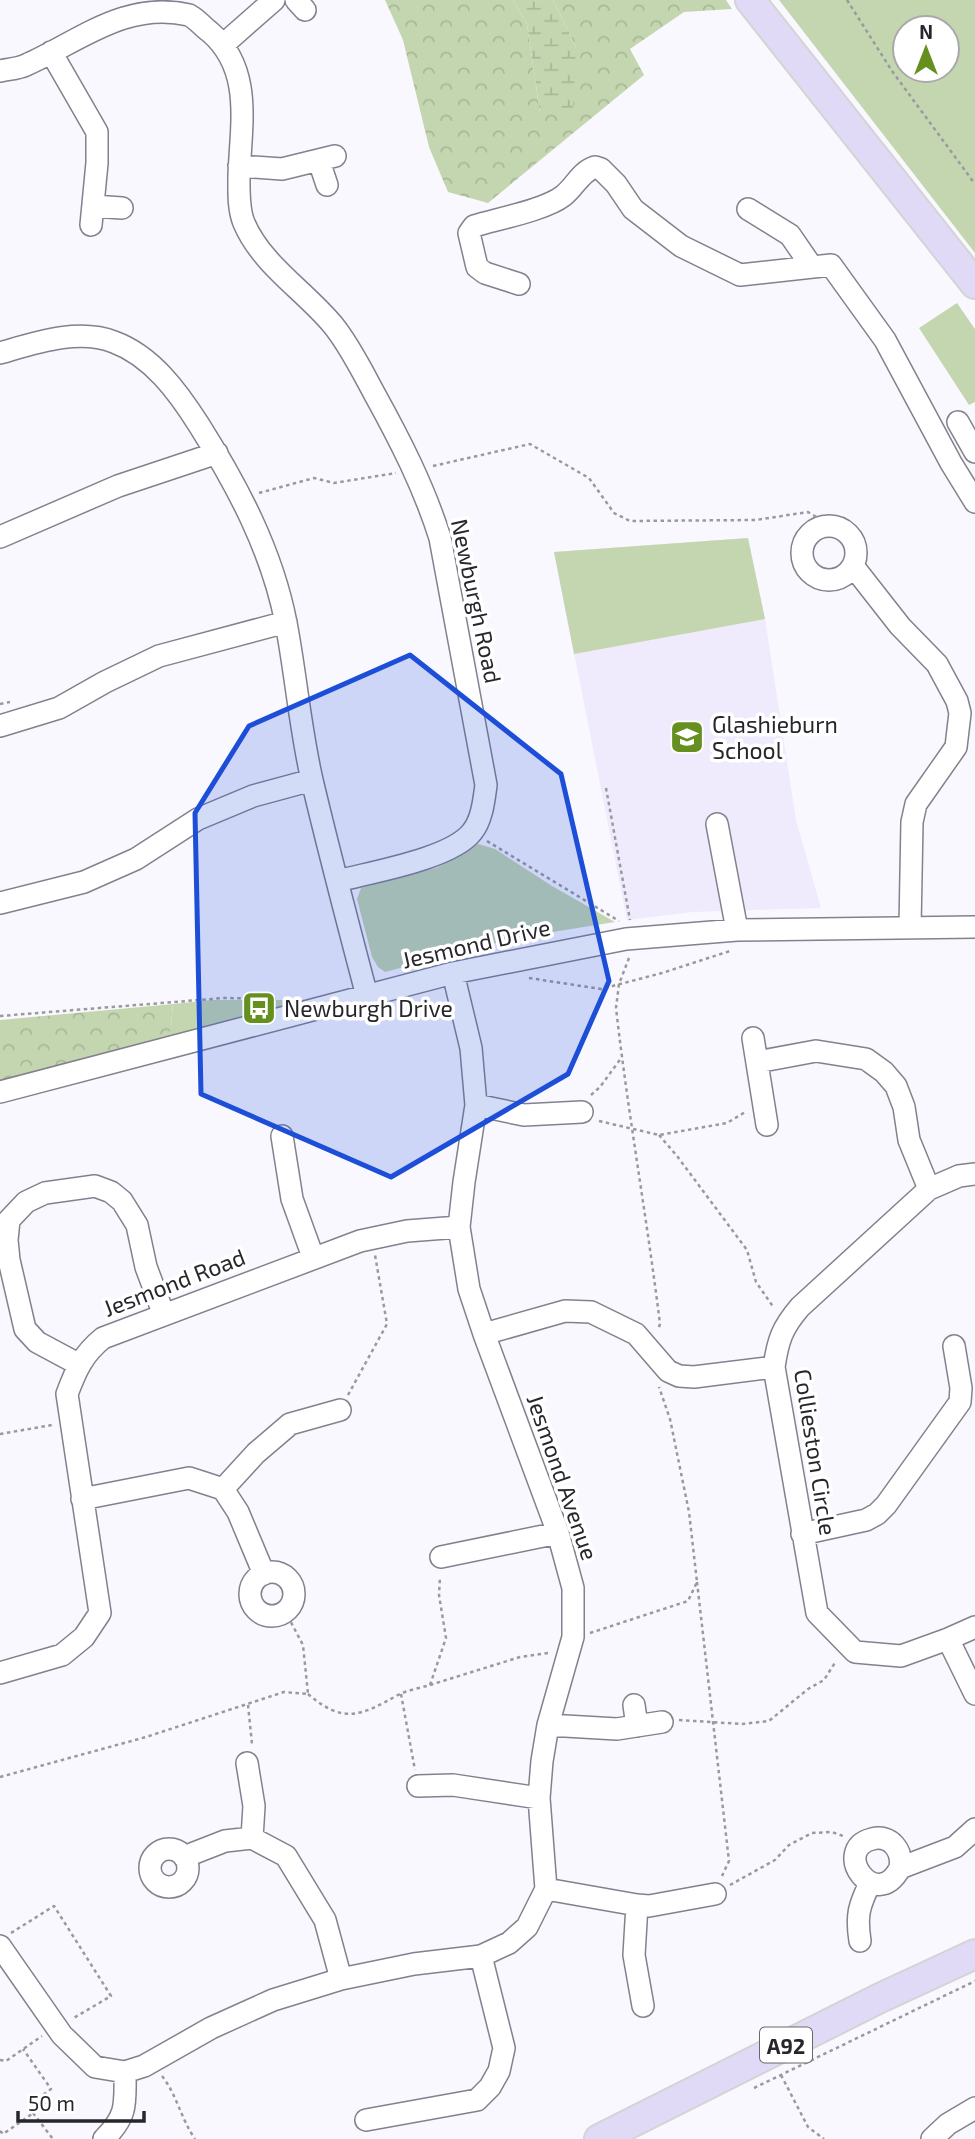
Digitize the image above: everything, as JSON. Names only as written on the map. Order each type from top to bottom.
[{"type":"main road","points":[[750,0],[975,284]]},
{"type":"main road","name":"A92","points":[[598,2139],[880,1998],[975,1954]]},
{"type":"street","points":[[224,44],[274,0]]},
{"type":"street","name":"Newburgh Road","points":[[0,71],[23,67],[97,21],[141,3],[190,15],[224,44],[234,63],[241,88],[239,189],[242,220],[261,253],[309,298],[335,328],[357,362],[415,470],[440,538],[486,785],[482,810],[472,832]]},
{"type":"street","points":[[51,52],[97,132],[92,215],[122,208]]},
{"type":"street","points":[[239,166],[282,169],[327,159],[327,185]]},
{"type":"street","points":[[519,284],[485,273],[477,267],[469,233],[474,226],[563,197],[587,170],[595,166],[616,184],[633,209],[681,246],[740,275],[821,266]]},
{"type":"street","points":[[748,209],[790,234],[886,340],[951,463],[975,502]]},
{"type":"street","points":[[0,353],[26,345],[82,335],[113,341],[138,354],[179,393],[217,453],[242,498],[265,550],[286,622],[299,722],[367,996]]},
{"type":"street","points":[[958,422],[975,452]]},
{"type":"street","points":[[0,537],[118,486],[217,453]]},
{"type":"street","points":[[829,526],[847,532],[856,548],[853,566],[839,579],[820,579],[805,567],[802,548],[812,531],[820,527],[829,526]]},
{"type":"street","points":[[853,566],[900,626],[937,664],[957,701],[960,713],[956,747],[916,804],[912,822],[909,927]]},
{"type":"street","points":[[0,726],[59,708],[159,656],[286,622]]},
{"type":"street","points":[[0,903],[84,882],[136,859],[198,818],[253,796],[312,780]]},
{"type":"street","points":[[717,824],[737,930]]},
{"type":"street","points":[[338,881],[432,856],[455,845],[472,832]]},
{"type":"street","name":"Jesmond Drive","points":[[0,1092],[453,974],[626,939],[737,930],[975,927]]},
{"type":"street","name":"Jesmond Avenue","points":[[453,974],[471,1048],[477,1105],[459,1227],[470,1289],[484,1335],[558,1532],[573,1588],[573,1637],[548,1725],[539,1798],[546,1889]]},
{"type":"street","points":[[753,1038],[767,1125]]},
{"type":"street","points":[[757,1062],[816,1051],[866,1059],[884,1072],[896,1086],[904,1107],[909,1140],[929,1189]]},
{"type":"street","points":[[477,1105],[524,1115],[582,1112]]},
{"type":"street","points":[[282,1136],[292,1199],[313,1258]]},
{"type":"street","name":"Collieston Circle","points":[[975,1174],[959,1176],[929,1189],[800,1307],[784,1325],[777,1343],[774,1367],[817,1614],[855,1652],[901,1656],[975,1627]]},
{"type":"street","points":[[78,1364],[37,1342],[25,1329],[7,1240],[9,1220],[26,1202],[45,1193],[95,1186],[111,1192],[122,1201],[138,1225],[146,1267],[164,1315]]},
{"type":"street","name":"Jesmond Road","points":[[0,1673],[62,1656],[84,1637],[100,1613],[67,1394],[78,1364],[90,1349],[103,1338],[372,1238],[407,1231],[459,1227]]},
{"type":"street","points":[[484,1335],[565,1311],[591,1312],[636,1335],[668,1371],[679,1376],[694,1377],[774,1367]]},
{"type":"street","points":[[802,1534],[866,1520],[877,1514],[968,1405],[961,1388],[954,1346]]},
{"type":"street","points":[[223,1489],[256,1453],[290,1424],[340,1410]]},
{"type":"street","points":[[82,1499],[189,1478],[223,1489],[238,1512],[264,1574]]},
{"type":"street","points":[[454,1548],[558,1532]]},
{"type":"street","points":[[278,1573],[284,1576],[292,1587],[293,1600],[285,1611],[272,1616],[260,1612],[251,1602],[254,1582],[264,1574],[278,1573]]},
{"type":"street","points":[[948,1639],[975,1694]]},
{"type":"street","points":[[548,1725],[617,1729],[635,1715],[662,1722]]},
{"type":"street","points":[[247,1763],[254,1807],[253,1838]]},
{"type":"street","points":[[418,1786],[453,1785],[539,1798]]},
{"type":"street","points":[[900,1868],[955,1847],[975,1829]]},
{"type":"street","points":[[184,1857],[225,1842],[253,1838],[286,1856],[326,1920],[341,1979]]},
{"type":"street","points":[[874,1838],[890,1841],[900,1853],[897,1875],[885,1884],[870,1883],[858,1873],[856,1866],[855,1859],[861,1845],[874,1838]]},
{"type":"street","points":[[860,1941],[857,1919],[859,1906],[870,1883]]},
{"type":"street","points":[[5,1940],[57,2027],[95,2067],[125,2072],[151,2062],[211,2028],[272,2000],[341,1979],[414,1964],[481,1956],[509,1943],[527,1927],[546,1889],[649,1906],[701,1890]]},
{"type":"street","points":[[638,1905],[634,1955],[643,2006]]},
{"type":"street","points":[[366,2120],[477,2100],[490,2087],[499,2071],[504,2048],[481,1956]]},
{"type":"street","points":[[639,1982],[661,1979]]},
{"type":"street","points":[[104,2139],[118,2125],[126,2109],[125,2072]]},
{"type":"street","points":[[932,2139],[948,2123],[975,2108]]},
{"type":"path","points":[[847,0],[892,71],[975,184]]},
{"type":"path","points":[[242,498],[314,478],[334,483],[415,470],[530,444],[589,478],[614,513],[630,521],[756,520],[808,512],[820,519],[820,527]]},
{"type":"path","points":[[606,788],[631,924]]},
{"type":"path","points":[[472,832],[624,924]]},
{"type":"path","points":[[526,978],[601,989],[662,974],[730,951]]},
{"type":"path","points":[[0,1016],[224,998],[279,999]]},
{"type":"path","points":[[621,1057],[600,1087],[584,1101],[582,1112],[585,1119],[659,1135],[727,1123],[763,1102]]},
{"type":"path","points":[[659,1135],[747,1250],[756,1282],[784,1325]]},
{"type":"path","points":[[340,1410],[387,1324],[372,1238]]},
{"type":"path","points":[[0,1434],[70,1421]]},
{"type":"path","points":[[430,1685],[446,1638],[439,1595],[454,1548]]},
{"type":"path","points":[[697,1581],[729,1860],[701,1890]]},
{"type":"path","points":[[285,1611],[303,1645],[308,1694]]},
{"type":"path","points":[[0,1777],[146,1737],[284,1692],[308,1694],[327,1708],[356,1714],[379,1707],[401,1694],[520,1657],[557,1651],[573,1637]]},
{"type":"path","points":[[662,1722],[684,1719],[742,1724],[769,1721],[808,1689],[824,1680],[846,1644]]},
{"type":"path","points":[[401,1694],[418,1786]]},
{"type":"path","points":[[247,1763],[252,1749],[248,1705]]},
{"type":"path","points":[[701,1890],[775,1860],[789,1845],[812,1833],[832,1832],[861,1845]]},
{"type":"path","points":[[0,2060],[6,2061],[111,1996],[54,1906],[5,1940]]},
{"type":"path","points":[[746,2092],[975,1981]]},
{"type":"path","points":[[0,2131],[3,2134],[45,2105],[39,2098],[51,2089],[23,2049]]},
{"type":"path","points":[[151,2062],[177,2100],[188,2130],[195,2139]]},
{"type":"path","points":[[781,2075],[808,2127],[824,2139]]},
{"type":"path","points":[[33,2113],[53,2139]]},
{"type":"highlighted area","points":[[410,655],[561,774],[609,981],[568,1074],[391,1177],[201,1094],[195,813],[249,726]]},
{"type":"shaded area","name":"Glashieburn School","points":[[748,538],[765,619],[796,820],[821,908],[693,912],[627,920],[554,552]]},
{"type":"green space","points":[[385,0],[513,0],[527,24],[540,113],[576,47],[553,0],[726,0],[732,9],[684,12],[630,49],[644,75],[488,203],[448,192],[429,147],[403,40]]},
{"type":"green space","points":[[513,0],[553,0],[576,47],[573,110],[540,113],[527,24]]},
{"type":"green space","points":[[779,0],[975,0],[975,253]]},
{"type":"green space","points":[[957,303],[975,329],[975,402],[969,405],[919,328]]},
{"type":"green space","points":[[748,538],[765,619],[574,654],[554,552]]},
{"type":"green space","points":[[475,843],[495,849],[615,922],[515,938],[385,972],[378,967],[372,957],[357,899],[361,888],[436,868]]},
{"type":"green space","points":[[211,1000],[291,1000],[296,1005],[170,1038],[173,1004]]},
{"type":"green space","points":[[173,1004],[170,1038],[0,1082],[0,1020]]},
{"type":"place","name":"Glashieburn School","points":[[687,737]]},
{"type":"place","name":"Newburgh Drive","points":[[259,1008]]}]
